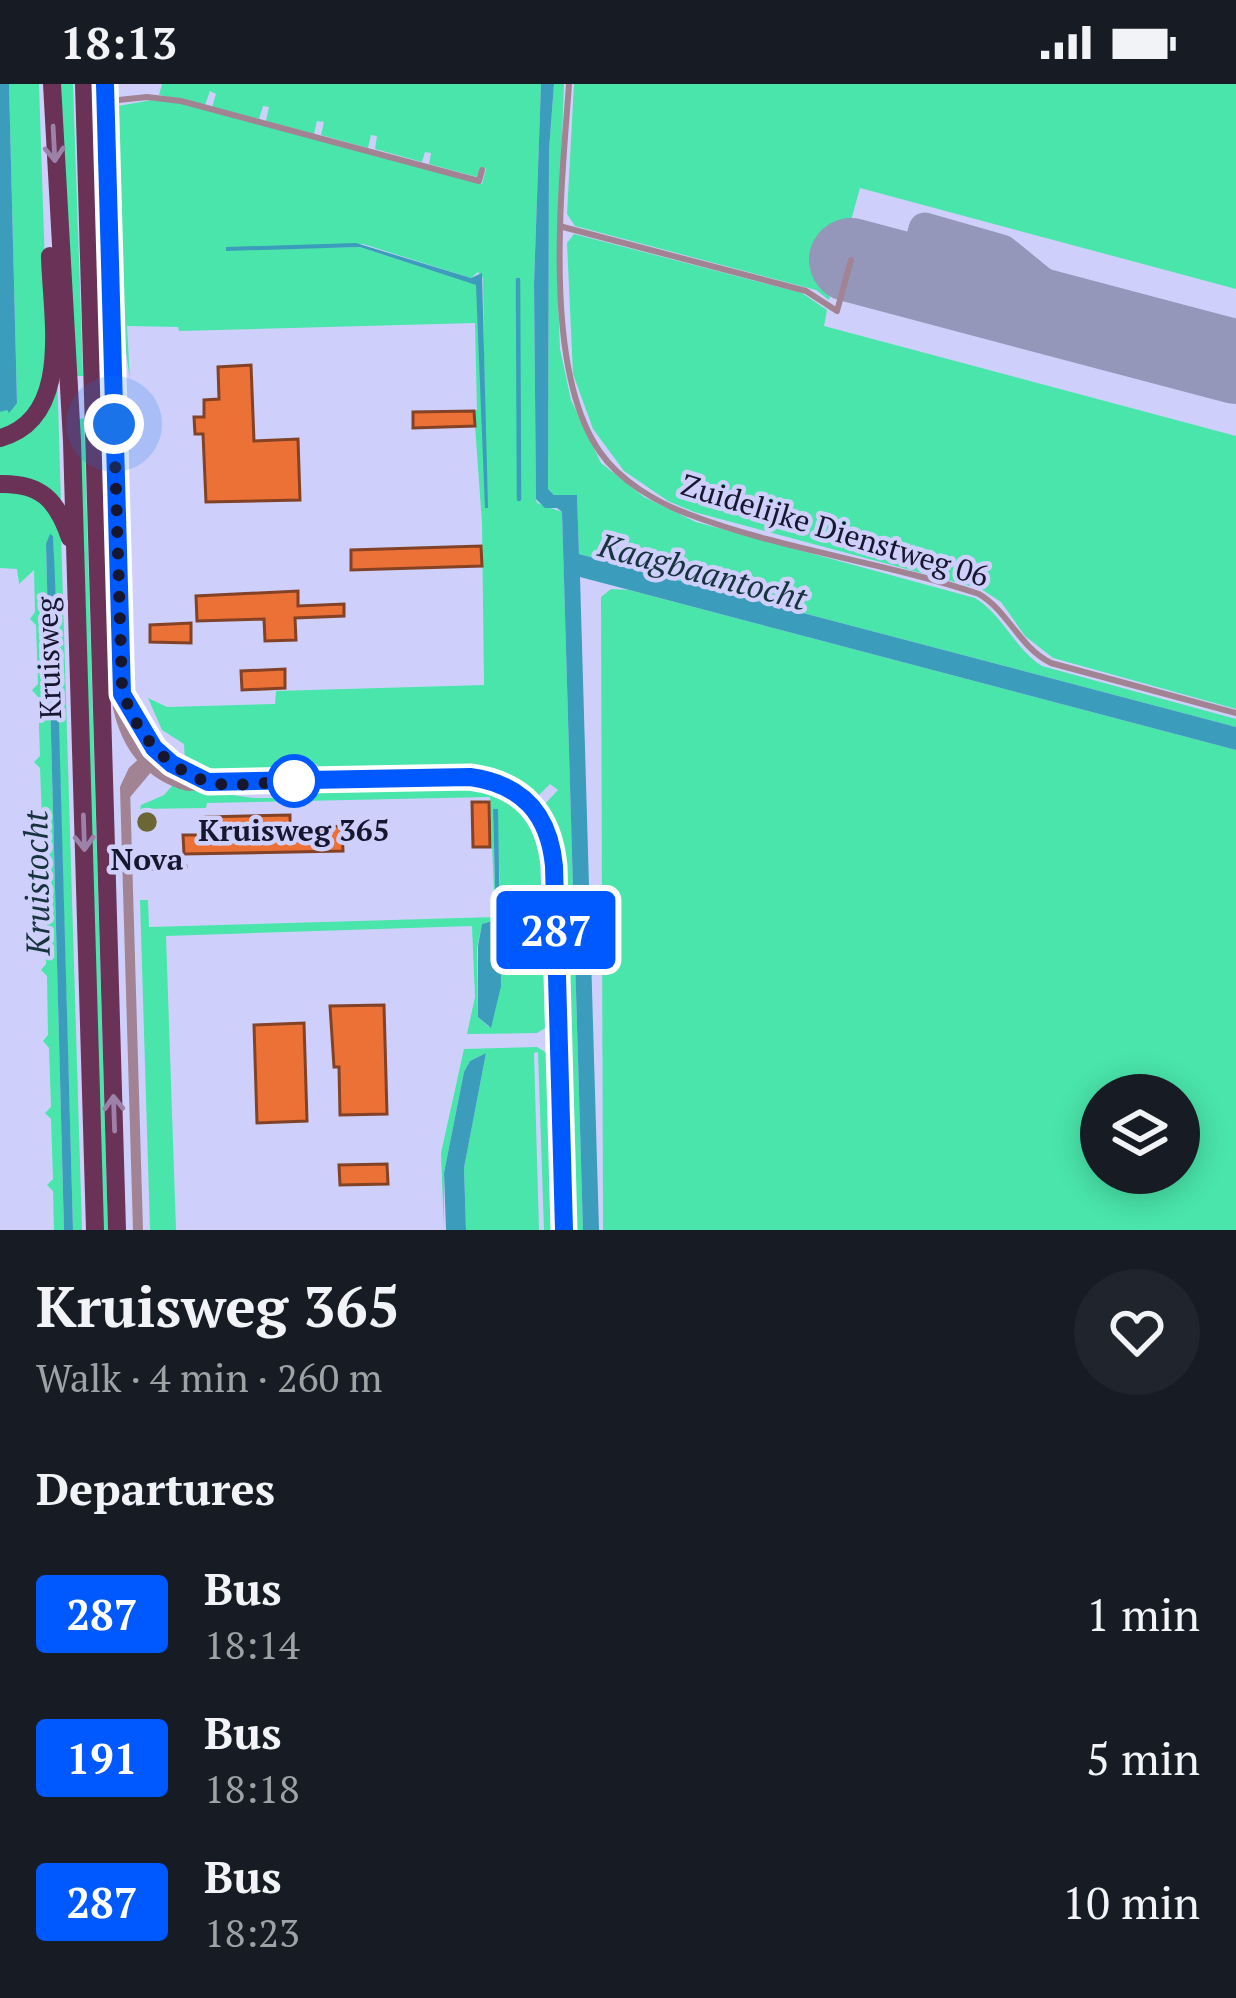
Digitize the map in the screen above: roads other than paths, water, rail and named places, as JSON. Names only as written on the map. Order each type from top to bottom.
[{"type":"highway","name":"Kruisweg","points":[[52,84],[70,374],[95,1230]]},
{"type":"highway","name":"Kruisweg","points":[[84,84],[118,1230]]},
{"type":"highway","points":[[0,438],[32,422],[49,389],[50,238],[58,204]]},
{"type":"highway","points":[[0,484],[33,487],[50,497],[76,554]]},
{"type":"street","points":[[105,84],[123,721],[151,759],[184,783],[470,777],[506,786],[533,807],[547,830],[554,866],[564,1230]]},
{"type":"street","points":[[138,1230],[125,796],[128,779],[151,759]]},
{"type":"lane","points":[[154,98],[158,84]]},
{"type":"lane","points":[[569,84],[563,227],[806,291],[837,311],[851,260]]},
{"type":"lane","points":[[208,108],[212,93]]},
{"type":"lane","points":[[105,101],[154,98],[208,108],[479,181],[482,170]]},
{"type":"lane","points":[[262,123],[266,108]]},
{"type":"lane","points":[[316,137],[321,122]]},
{"type":"lane","points":[[370,152],[375,136]]},
{"type":"lane","points":[[425,167],[429,153]]},
{"type":"lane","name":"Zuidelijke Dienstweg 06","points":[[563,227],[568,372],[591,438],[613,467],[643,491],[693,516],[979,594],[998,607],[1029,649],[1051,663],[1236,713]]},
{"type":"lane","points":[[127,868],[184,867]]},
{"type":"water","points":[[0,84],[9,84],[17,403],[9,413],[0,412]]},
{"type":"water","points":[[541,84],[554,84],[549,150],[548,489],[554,495],[577,495],[579,554],[1236,727],[1236,750],[580,577],[599,1230],[583,1230],[562,512],[545,508],[536,499],[534,284]]},
{"type":"water","points":[[356,243],[471,278],[482,273],[488,508],[476,285],[360,247],[226,251],[226,247]]},
{"type":"water","points":[[50,534],[73,1230],[64,1230],[46,544]]},
{"type":"water","points":[[493,809],[498,809],[501,986],[491,1028],[478,1017],[478,946],[482,924],[496,920]]},
{"type":"water","points":[[486,1053],[464,1168],[466,1230],[446,1230],[444,1173],[464,1072],[470,1061]]},
{"type":"waterway","points":[[518,280],[519,499]]},
{"type":"place","name":"Kruisweg 365","points":[[294,781]]},
{"type":"place","name":"Nova","points":[[147,822]]},
{"type":"water label","name":"Kaagbaantocht","points":[[703,571]]},
{"type":"water label","name":"Kruistocht","points":[[36,883]]}]
